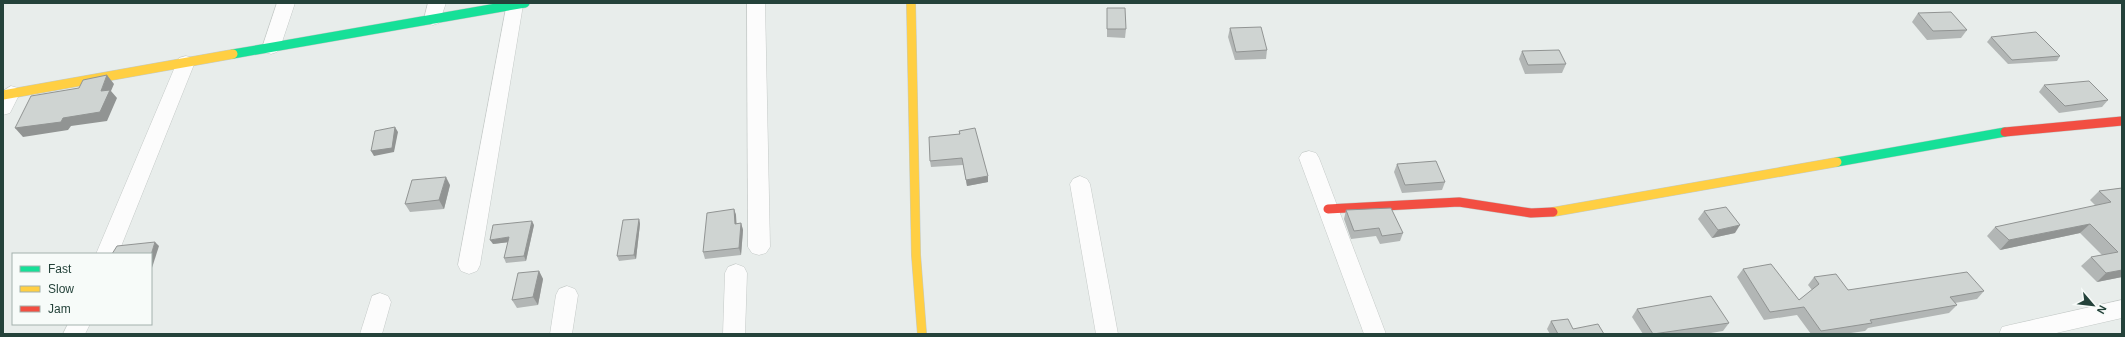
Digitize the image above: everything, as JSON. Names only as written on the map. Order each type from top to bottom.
[{"type":"street","points":[[271,48],[286,3]]},
{"type":"street","points":[[756,3],[759,246]]},
{"type":"street","points":[[911,3],[916,255],[922,334]]},
{"type":"street","points":[[6,99],[186,62],[271,48],[435,11],[519,4],[469,264]]},
{"type":"street","points":[[107,253],[186,62]]},
{"type":"street","points":[[1328,209],[1458,202],[1531,213],[1548,213],[2017,130],[2122,121]]},
{"type":"street","points":[[1309,158],[1375,334]]},
{"type":"street","points":[[1080,184],[1107,334]]},
{"type":"street","points":[[734,334],[736,273]]},
{"type":"street","points":[[560,334],[567,295]]},
{"type":"street","points":[[371,334],[380,302]]},
{"type":"street","points":[[2010,334],[2122,308]]},
{"type":"building","points":[[1107,8],[1125,8],[1126,29],[1107,29]]},
{"type":"building","points":[[1951,12],[1967,30],[1933,31],[1918,13]]},
{"type":"building","points":[[1261,27],[1267,50],[1236,52],[1230,28]]},
{"type":"building","points":[[2036,32],[2060,56],[2012,60],[1991,37]]},
{"type":"building","points":[[1559,50],[1566,64],[1528,65],[1522,51]]},
{"type":"building","points":[[107,75],[101,91],[110,90],[100,112],[63,118],[61,122],[15,128],[31,96],[79,88],[83,80]]},
{"type":"building","points":[[2089,81],[2108,100],[2065,106],[2044,85]]},
{"type":"building","points":[[395,127],[392,148],[371,151],[375,131]]},
{"type":"building","points":[[975,128],[988,176],[966,180],[962,158],[930,161],[929,137],[960,134],[959,131]]},
{"type":"building","points":[[1436,161],[1445,182],[1405,185],[1397,164]]},
{"type":"building","points":[[446,177],[439,200],[405,204],[412,180]]},
{"type":"building","points":[[2122,188],[2122,270],[2106,273],[2091,257],[2118,252],[2090,224],[2009,240],[1995,227],[2111,202],[2099,191]]},
{"type":"building","points":[[1726,207],[1740,225],[1718,230],[1704,211]]},
{"type":"building","points":[[1391,208],[1403,233],[1382,236],[1379,228],[1354,231],[1346,210]]},
{"type":"building","points":[[734,209],[735,224],[741,223],[739,248],[703,252],[707,213]]},
{"type":"building","points":[[639,219],[634,255],[617,256],[623,220]]},
{"type":"building","points":[[532,221],[524,256],[504,258],[509,237],[490,240],[493,225]]},
{"type":"building","points":[[155,242],[152,253],[113,253],[117,246]]},
{"type":"building","points":[[1771,264],[1799,300],[1819,284],[1814,277],[1836,274],[1848,290],[1967,272],[1984,291],[1950,297],[1957,305],[1870,320],[1872,323],[1821,331],[1804,307],[1770,312],[1743,269]]},
{"type":"building","points":[[539,271],[533,297],[512,300],[518,273]]},
{"type":"building","points":[[1711,296],[1729,323],[1653,334],[1637,309]]},
{"type":"building","points":[[1568,319],[1573,329],[1598,324],[1604,334],[1558,334],[1551,321]]},
{"type":"traffic: fast","points":[[233,54],[525,3]]},
{"type":"traffic: fast","points":[[1837,162],[2005,132]]},
{"type":"traffic: slow","points":[[911,3],[916,255],[922,334]]},
{"type":"traffic: slow","points":[[3,95],[233,54]]},
{"type":"traffic: slow","points":[[1553,212],[1837,162]]},
{"type":"traffic: jam","points":[[2005,132],[2122,121]]},
{"type":"traffic: jam","points":[[1328,209],[1459,202],[1531,213],[1553,212]]}]
